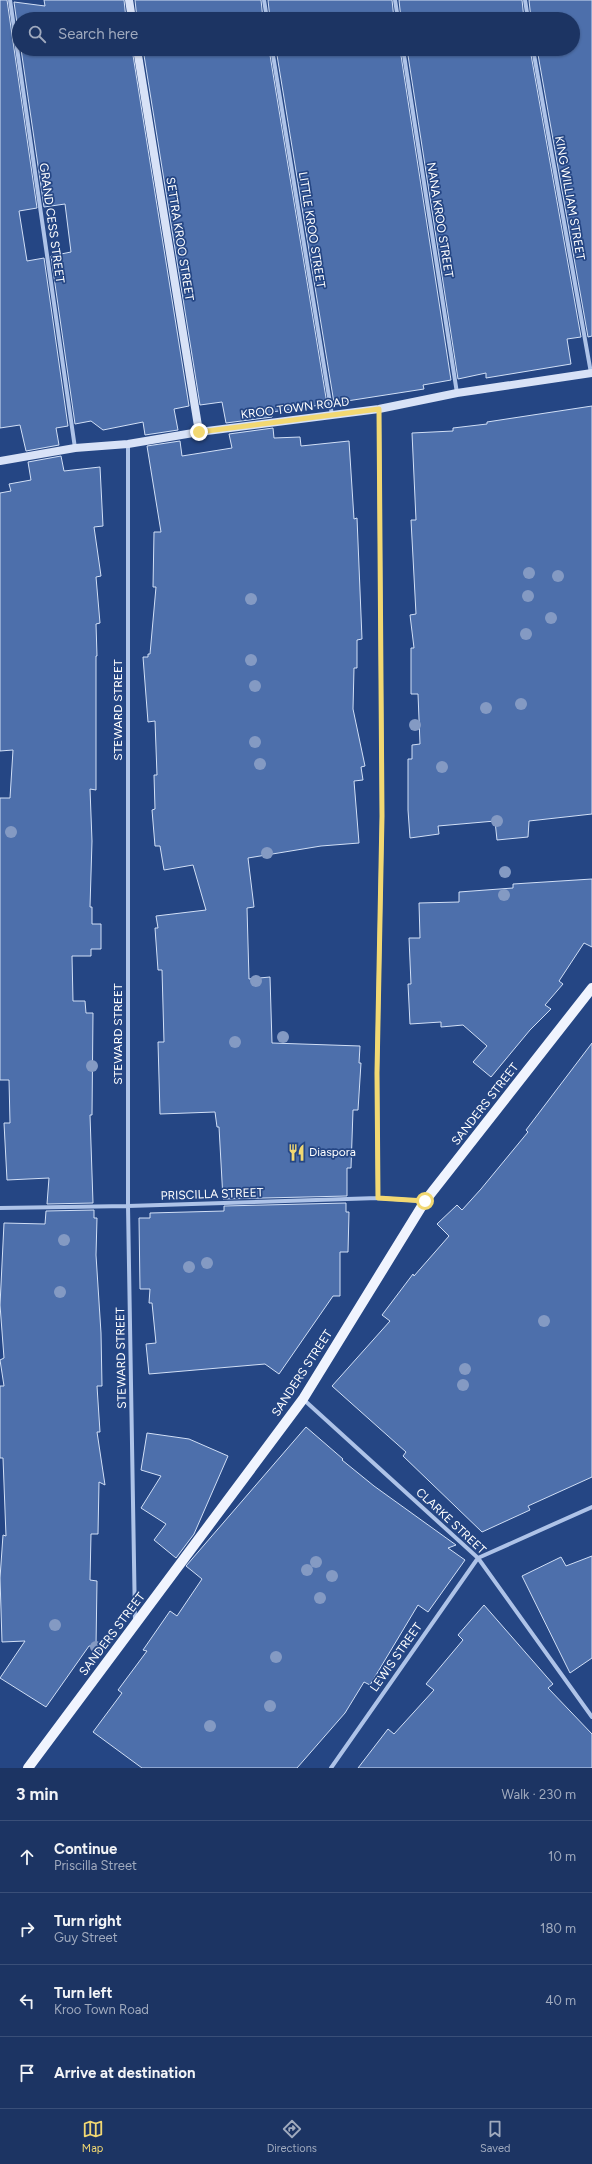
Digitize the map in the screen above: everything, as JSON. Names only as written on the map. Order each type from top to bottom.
[{"type":"main road","points":[[129,0],[131,12]]},
{"type":"main road","name":"SETTRA KROO STREET","points":[[138,56],[199,432]]},
{"type":"main road","name":"KROO TOWN ROAD","points":[[0,461],[75,448],[128,444],[199,432],[379,409],[457,394],[591,373]]},
{"type":"main road","name":"SANDERS STREET","points":[[28,1768],[303,1399],[425,1201],[592,988]]},
{"type":"street","name":"GRAND CESS STREET","points":[[10,0],[12,14]]},
{"type":"street","points":[[264,0],[266,12]]},
{"type":"street","points":[[396,0],[397,12]]},
{"type":"street","points":[[525,0],[527,12]]},
{"type":"street","name":"GRAND CESS STREET","points":[[18,56],[75,448]]},
{"type":"street","name":"LITTLE KROO STREET","points":[[273,56],[332,415]]},
{"type":"street","name":"NANA KROO STREET","points":[[404,56],[457,394]]},
{"type":"street","name":"KING WILLIAM STREET","points":[[534,56],[591,373]]},
{"type":"street","points":[[378,1198],[377,1073],[382,816],[379,409]]},
{"type":"street","name":"STEWARD STREET","points":[[128,444],[128,1206],[135,1625]]},
{"type":"street","name":"PRISCILLA STREET","points":[[0,1208],[128,1206],[378,1198],[425,1201]]},
{"type":"street","name":"CLARKE STREET","points":[[303,1399],[478,1558],[592,1717]]},
{"type":"street","points":[[478,1558],[592,1507]]},
{"type":"street","name":"LEWIS STREET","points":[[331,1768],[478,1558]]},
{"type":"building","points":[[0,0],[7,0],[12,35],[12,56],[15,56],[37,208],[19,211],[27,261],[44,258],[68,426],[56,428],[59,445],[26,451],[20,425],[0,428]]},
{"type":"building","points":[[44,0],[124,0],[125,12],[15,12],[14,2],[45,6]]},
{"type":"building","points":[[135,0],[261,0],[262,12],[136,12]]},
{"type":"building","points":[[268,0],[392,0],[393,12],[269,12]]},
{"type":"building","points":[[399,0],[522,0],[523,12],[400,12]]},
{"type":"building","points":[[529,0],[592,0],[592,336],[588,337],[538,56],[580,56],[580,12],[530,12]]},
{"type":"building","points":[[22,56],[133,56],[189,406],[174,409],[178,430],[145,435],[143,422],[103,430],[91,421],[75,424],[51,256],[71,252],[65,204],[44,207]]},
{"type":"building","points":[[144,56],[270,56],[327,404],[272,412],[272,417],[226,423],[222,402],[200,405]]},
{"type":"building","points":[[277,56],[401,56],[451,380],[423,385],[424,389],[334,403]]},
{"type":"building","points":[[408,56],[531,56],[581,337],[567,339],[571,364],[486,378],[486,373],[458,379]]},
{"type":"building","points":[[592,406],[592,814],[529,821],[528,837],[497,840],[495,821],[438,826],[439,834],[410,838],[408,810],[408,759],[412,759],[412,745],[420,744],[418,694],[411,694],[411,648],[414,648],[410,615],[416,614],[411,520],[416,520],[412,433],[453,431],[453,428],[487,424],[487,422]]},
{"type":"building","points":[[273,428],[274,438],[300,437],[301,446],[349,441],[354,519],[357,518],[362,639],[357,640],[357,668],[354,668],[353,709],[365,766],[361,767],[363,780],[354,781],[359,843],[321,846],[248,858],[254,907],[247,908],[249,979],[270,977],[272,1043],[360,1046],[359,1063],[361,1063],[358,1110],[353,1110],[351,1168],[347,1168],[347,1196],[223,1199],[219,1127],[217,1127],[215,1112],[160,1114],[158,1042],[164,1042],[162,970],[158,970],[155,928],[158,928],[156,916],[206,910],[193,865],[164,870],[160,846],[155,846],[152,810],[155,809],[154,775],[157,775],[155,721],[148,722],[143,657],[148,657],[148,654],[150,654],[156,587],[153,587],[154,532],[161,532],[147,446],[180,441],[182,456],[232,448],[229,434]]},
{"type":"building","points":[[61,456],[64,471],[100,467],[103,526],[94,527],[101,576],[96,577],[100,623],[96,624],[96,790],[90,789],[92,841],[90,907],[92,907],[92,924],[101,924],[101,949],[91,949],[91,956],[72,956],[73,1001],[85,1001],[86,1013],[93,1013],[92,1115],[90,1115],[93,1203],[47,1204],[49,1178],[7,1180],[4,1123],[10,1123],[9,1080],[0,1080],[0,798],[10,798],[13,750],[0,751],[0,493],[11,491],[9,484],[31,480],[28,462]]},
{"type":"building","points":[[592,879],[592,947],[584,943],[559,981],[563,984],[545,1005],[551,1009],[530,1030],[491,1077],[473,1062],[487,1046],[463,1025],[441,1027],[441,1022],[410,1024],[408,984],[411,984],[409,938],[420,938],[419,903],[459,902],[459,892],[513,888],[513,884]]},
{"type":"building","points":[[592,1043],[592,1477],[528,1506],[530,1510],[482,1532],[403,1456],[406,1452],[332,1386],[390,1321],[382,1315],[413,1274],[414,1276],[449,1236],[437,1224],[457,1205],[462,1210],[481,1189],[528,1132],[526,1130]]},
{"type":"building","points":[[346,1203],[346,1212],[349,1212],[348,1252],[340,1252],[340,1296],[333,1296],[279,1374],[265,1364],[149,1374],[146,1344],[156,1343],[152,1303],[149,1303],[150,1289],[140,1289],[139,1218],[150,1218],[150,1213],[224,1211],[224,1206]]},
{"type":"building","points":[[94,1210],[94,1218],[97,1218],[96,1255],[101,1333],[102,1386],[97,1386],[100,1432],[97,1432],[105,1485],[99,1482],[98,1534],[91,1534],[90,1580],[97,1581],[96,1646],[89,1646],[46,1707],[0,1678],[25,1641],[2,1642],[0,1578],[3,1535],[6,1536],[3,1458],[0,1458],[0,1386],[4,1386],[0,1360],[4,1358],[0,1305],[4,1223],[45,1224],[46,1211]]},
{"type":"building","points":[[306,1427],[343,1459],[342,1460],[374,1486],[456,1545],[448,1548],[465,1560],[428,1612],[418,1605],[370,1685],[364,1682],[345,1713],[297,1768],[142,1768],[93,1732],[122,1693],[118,1690],[147,1651],[143,1650],[170,1611],[177,1616],[202,1579],[186,1566]]},
{"type":"building","points":[[147,1433],[189,1439],[228,1456],[194,1534],[176,1558],[154,1540],[166,1524],[141,1508],[161,1476],[141,1470]]},
{"type":"building","points":[[592,1556],[592,1658],[570,1673],[522,1576],[561,1557],[566,1566]]},
{"type":"building","points":[[484,1605],[553,1684],[548,1688],[592,1734],[592,1768],[358,1768],[388,1729],[394,1734],[434,1690],[426,1684],[463,1640],[458,1635]]},
{"type":"place","name":"Diaspora","points":[[296,1152]]},
{"type":"route","points":[[199,432],[379,409],[382,816],[377,1073],[378,1198],[425,1201]]}]
